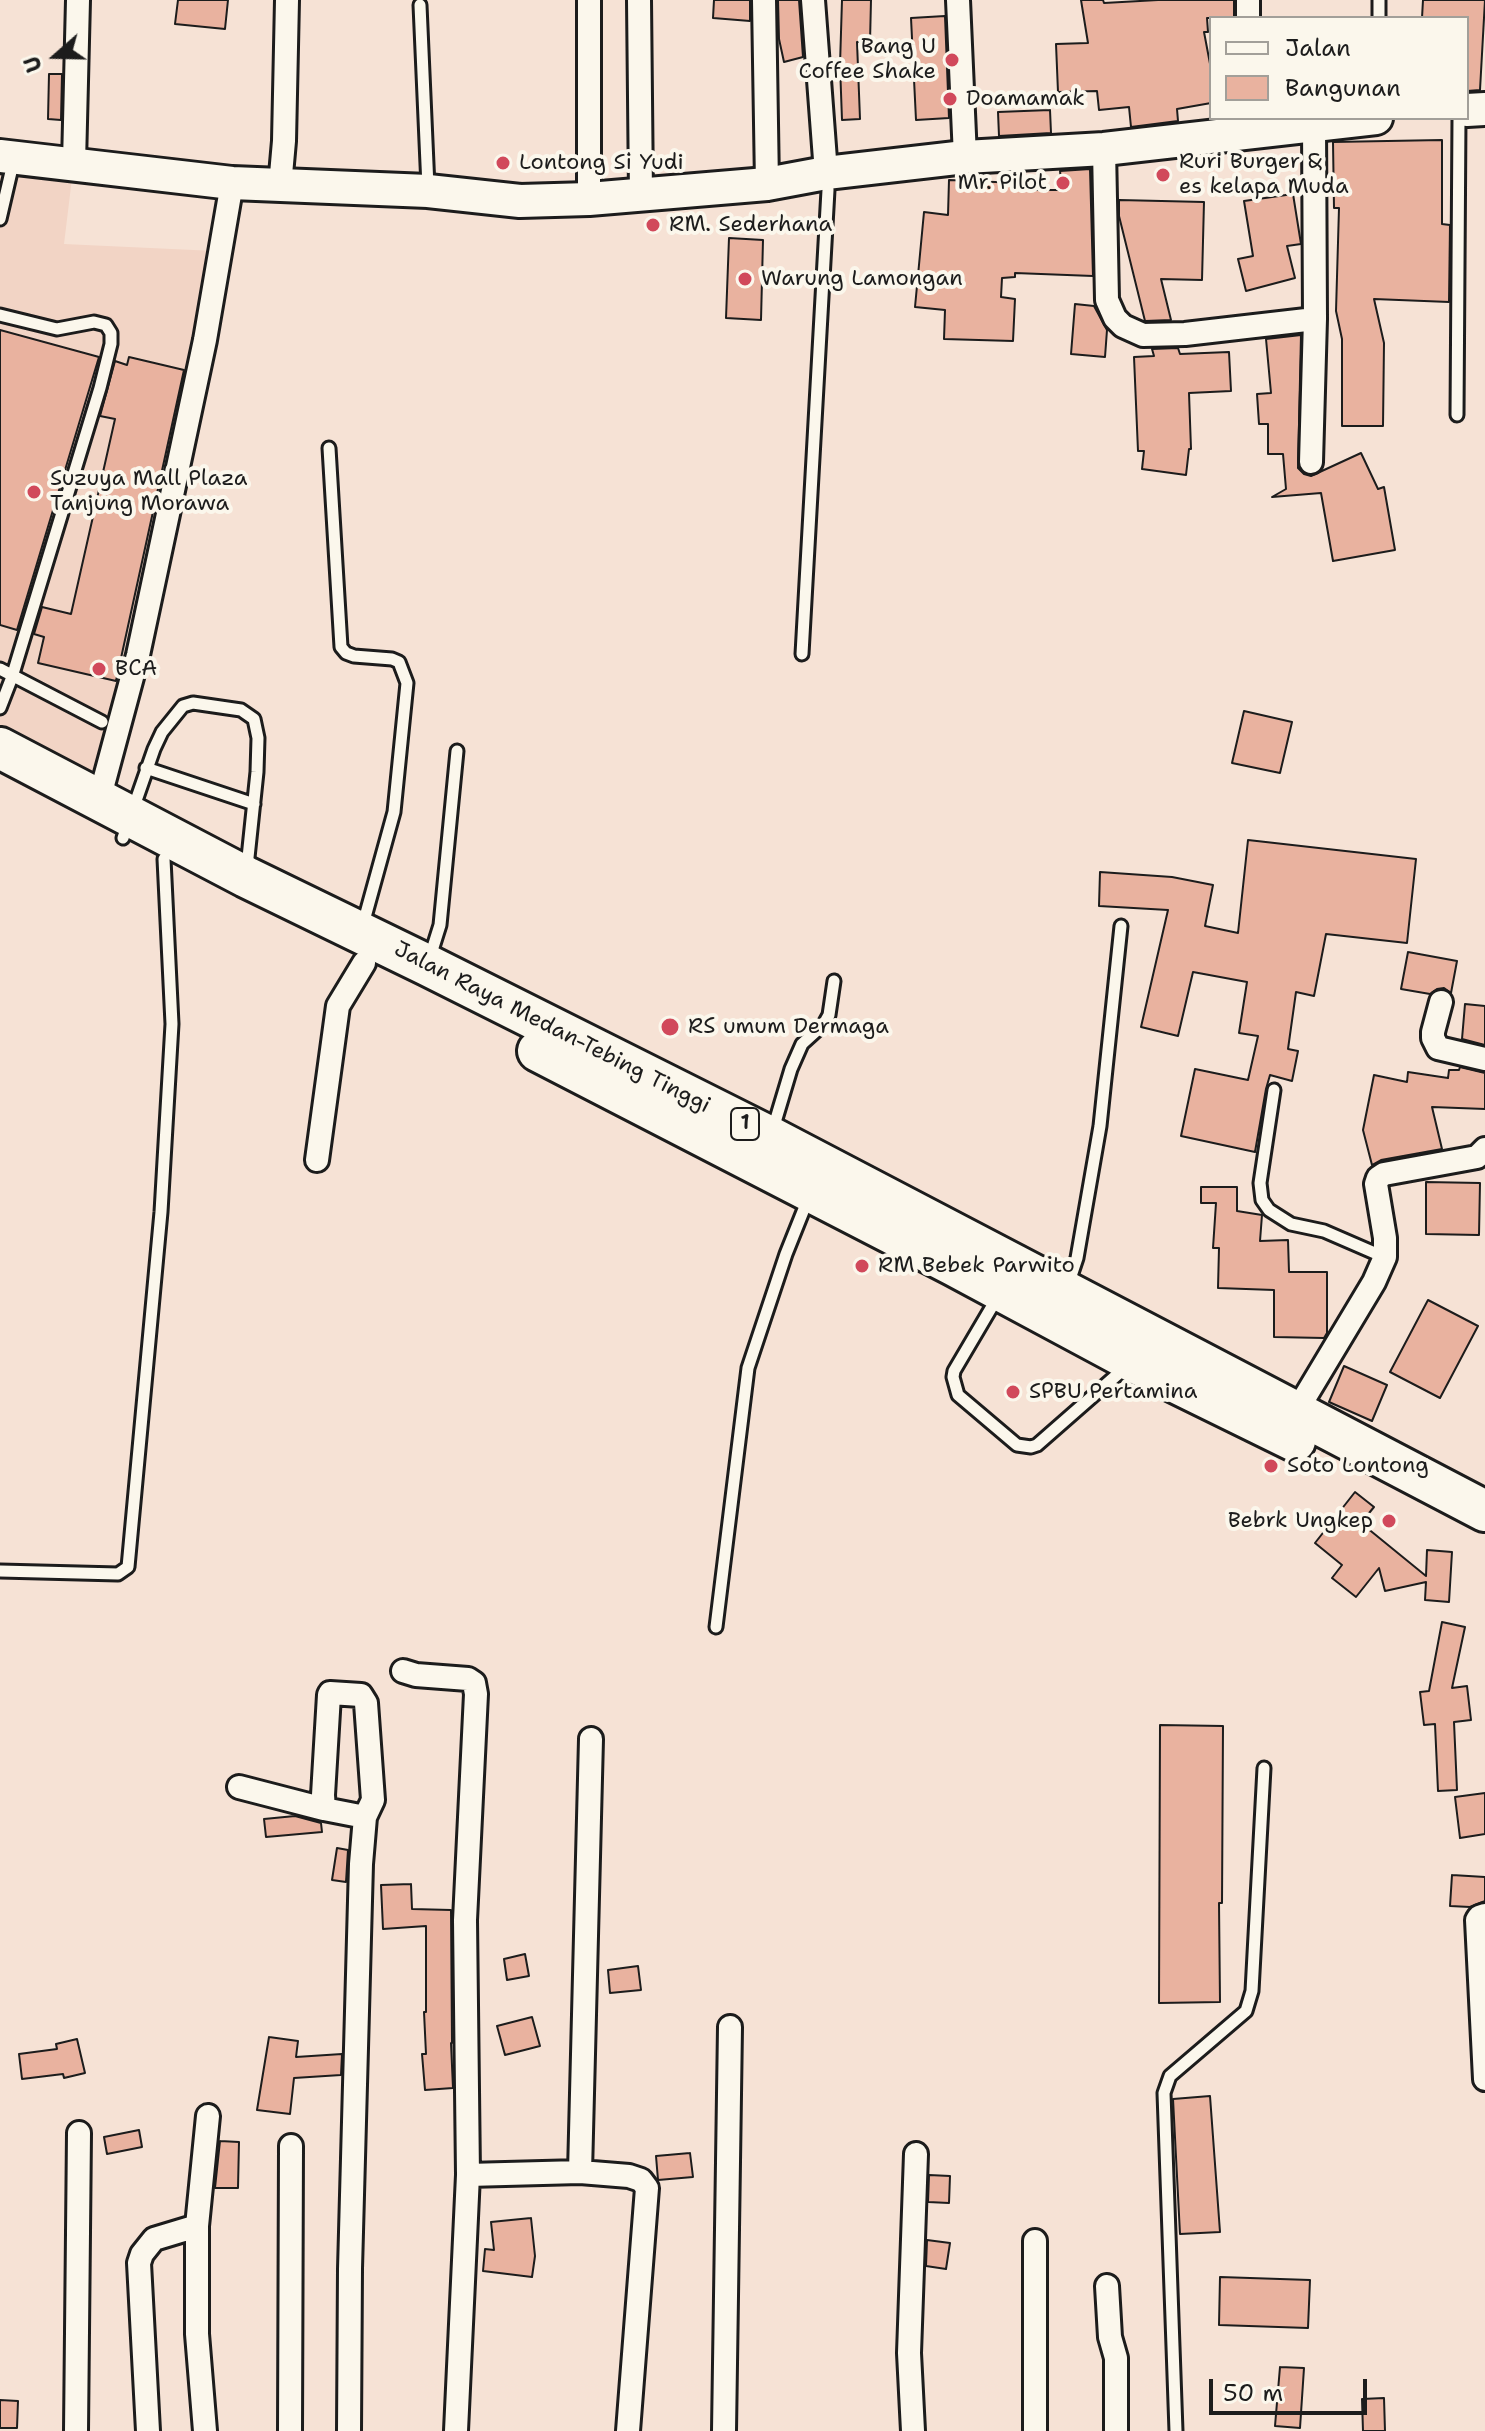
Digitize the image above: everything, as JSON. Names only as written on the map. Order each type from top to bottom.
[{"type":"highway","name":"Jalan Raya Medan-Tebing Tinggi","points":[[0,748],[118,819],[244,882],[811,1191],[1132,1361],[1485,1536]]},
{"type":"highway","name":"Jalan Raya Medan-Tebing Tinggi","points":[[0,776],[118,819],[164,859],[362,948],[427,965],[770,1137],[1485,1511]]},
{"type":"main road","points":[[7,157],[232,183],[428,191],[520,201],[589,199],[767,184],[826,173],[965,157],[1104,149],[1251,124],[1314,124],[1355,120]]},
{"type":"street","points":[[74,163],[78,0]]},
{"type":"street","points":[[280,186],[287,0]]},
{"type":"street","points":[[589,0],[589,199]]},
{"type":"street","points":[[639,0],[641,194]]},
{"type":"street","points":[[764,0],[767,184]]},
{"type":"street","points":[[813,0],[826,173]]},
{"type":"street","points":[[958,0],[965,157]]},
{"type":"street","points":[[1311,462],[1315,319],[1314,124]]},
{"type":"street","points":[[1104,149],[1107,300],[1115,318],[1123,326],[1143,335],[1185,334],[1315,319]]},
{"type":"street","points":[[118,819],[138,655],[205,340],[232,183]]},
{"type":"street","points":[[317,1160],[338,1006],[362,948]]},
{"type":"street","points":[[1441,1002],[1433,1032],[1434,1043],[1438,1048],[1485,1059]]},
{"type":"street","points":[[1296,1412],[1374,1282],[1385,1257],[1376,1184],[1378,1178],[1384,1174],[1477,1157],[1485,1149]]},
{"type":"street","points":[[403,1671],[468,1679],[474,1683],[476,1694],[465,1920],[468,2175],[456,2431]]},
{"type":"street","points":[[324,1809],[329,1695],[361,1695],[366,1703],[373,1800],[365,1817],[361,1864],[350,2269],[349,2431]]},
{"type":"street","points":[[580,2172],[591,1739]]},
{"type":"street","points":[[239,1787],[365,1817]]},
{"type":"street","points":[[1485,1915],[1477,1920],[1485,2079]]},
{"type":"street","points":[[724,2431],[730,2027]]},
{"type":"street","points":[[205,2431],[197,2334],[197,2226],[208,2116]]},
{"type":"street","points":[[76,2431],[79,2133]]},
{"type":"street","points":[[290,2431],[291,2146]]},
{"type":"street","points":[[913,2431],[909,2353],[916,2154]]},
{"type":"street","points":[[468,2175],[580,2172],[629,2176],[641,2180],[647,2188],[628,2431]]},
{"type":"street","points":[[148,2431],[139,2263],[154,2239],[197,2226]]},
{"type":"street","points":[[1035,2241],[1035,2431]]},
{"type":"street","points":[[1107,2286],[1110,2337],[1116,2358],[1116,2431]]},
{"type":"lane","points":[[420,5],[428,191]]},
{"type":"lane","points":[[1457,415],[1459,120]]},
{"type":"lane","points":[[0,219],[7,157]]},
{"type":"lane","points":[[802,654],[828,190],[826,173]]},
{"type":"lane","points":[[0,315],[57,329],[94,322],[106,325],[111,333],[106,367],[0,708]]},
{"type":"lane","points":[[329,448],[341,647],[354,656],[399,662],[407,683],[394,812],[370,903],[362,948]]},
{"type":"lane","points":[[0,669],[102,722]]},
{"type":"lane","points":[[118,819],[162,732],[183,706],[193,703],[241,710],[254,719],[258,738],[254,804],[244,882]]},
{"type":"lane","points":[[427,965],[440,925],[457,751]]},
{"type":"lane","points":[[146,768],[254,804]]},
{"type":"lane","points":[[0,1571],[118,1574],[128,1567],[161,1212],[172,1024],[164,859]]},
{"type":"lane","points":[[1066,1292],[1077,1258],[1100,1126],[1121,926]]},
{"type":"lane","points":[[770,1137],[802,1044],[824,1024],[829,1015],[834,981]]},
{"type":"lane","points":[[1274,1090],[1260,1183],[1262,1200],[1269,1210],[1291,1224],[1324,1231],[1385,1257]]},
{"type":"lane","points":[[716,1627],[748,1368],[786,1254],[811,1191]]},
{"type":"lane","points":[[1001,1291],[953,1377],[958,1395],[1017,1445],[1037,1445],[1132,1361]]},
{"type":"lane","points":[[1176,2431],[1164,2093],[1170,2076],[1246,2011],[1252,1991],[1264,1768]]},
{"type":"shaded area","points":[[0,161],[73,170],[64,244],[215,251],[97,781],[0,731]]},
{"type":"building","points":[[178,0],[228,0],[225,29],[175,24]]},
{"type":"building","points":[[714,0],[750,0],[750,21],[713,18]]},
{"type":"building","points":[[778,0],[799,0],[803,57],[784,62],[779,39]]},
{"type":"building","points":[[842,0],[871,0],[870,42],[857,42],[860,119],[842,120]]},
{"type":"building","points":[[1081,0],[1103,0],[1104,3],[1234,0],[1234,16],[1207,18],[1208,32],[1204,32],[1209,58],[1209,103],[1177,109],[1178,121],[1131,127],[1129,107],[1099,110],[1097,91],[1058,92],[1056,44],[1088,43]]},
{"type":"building","points":[[1423,0],[1485,0],[1480,90],[1469,91],[1469,16],[1422,16]]},
{"type":"building","points":[[945,16],[949,118],[916,120],[911,18]]},
{"type":"building","points":[[49,74],[62,74],[61,120],[48,119]]},
{"type":"building","points":[[1050,110],[1051,133],[999,136],[998,112]]},
{"type":"building","points":[[1442,140],[1442,224],[1450,225],[1449,302],[1374,299],[1384,343],[1383,426],[1342,426],[1342,339],[1336,311],[1339,208],[1334,208],[1333,142]]},
{"type":"building","points":[[1090,169],[1093,276],[1015,273],[1015,277],[1002,278],[1001,297],[1015,299],[1013,341],[944,339],[945,310],[915,307],[924,212],[948,215],[949,180],[1018,183],[1018,190],[1062,190],[1060,171]]},
{"type":"building","points":[[1293,194],[1301,244],[1287,246],[1295,278],[1246,291],[1238,259],[1253,256],[1244,201]]},
{"type":"building","points":[[1119,200],[1204,202],[1202,280],[1161,279],[1171,320],[1145,321],[1119,216]]},
{"type":"building","name":"Warung Lamongan","points":[[729,238],[763,240],[761,320],[726,318]]},
{"type":"building","points":[[1075,304],[1094,306],[1107,330],[1105,357],[1071,354]]},
{"type":"building","name":"Suzuya Mall Plaza Tanjung Morawa","points":[[0,330],[99,357],[17,630],[0,625]]},
{"type":"building","points":[[1301,335],[1298,468],[1311,476],[1361,453],[1378,489],[1384,487],[1395,550],[1333,561],[1321,493],[1272,497],[1286,489],[1283,454],[1268,454],[1268,424],[1259,424],[1257,394],[1271,393],[1266,339]]},
{"type":"building","points":[[1178,348],[1180,354],[1229,352],[1231,391],[1189,393],[1191,449],[1186,475],[1142,469],[1144,451],[1138,451],[1134,357],[1154,356],[1152,349]]},
{"type":"building","points":[[129,357],[184,370],[116,681],[38,663],[44,637],[34,634],[42,607],[71,614],[115,419],[100,416],[115,361],[127,365]]},
{"type":"building","points":[[1244,711],[1292,722],[1280,773],[1232,763]]},
{"type":"building","points":[[1248,840],[1416,859],[1407,943],[1326,934],[1314,996],[1296,992],[1288,1049],[1298,1051],[1292,1081],[1270,1075],[1255,1152],[1181,1136],[1195,1069],[1248,1080],[1258,1036],[1239,1033],[1247,982],[1193,972],[1178,1036],[1141,1027],[1168,910],[1099,906],[1100,872],[1172,877],[1213,885],[1205,926],[1238,933]]},
{"type":"building","points":[[1408,952],[1457,961],[1451,993],[1444,988],[1430,994],[1401,989]]},
{"type":"building","points":[[1465,1004],[1485,1006],[1485,1045],[1462,1039]]},
{"type":"building","points":[[1460,1067],[1485,1073],[1485,1109],[1432,1107],[1442,1149],[1381,1160],[1372,1165],[1363,1130],[1374,1075],[1407,1082],[1408,1072],[1448,1078],[1449,1070],[1459,1070]]},
{"type":"building","points":[[1426,1182],[1480,1183],[1479,1235],[1426,1234]]},
{"type":"building","points":[[1201,1187],[1237,1187],[1237,1211],[1262,1215],[1260,1241],[1288,1240],[1289,1272],[1327,1272],[1327,1333],[1324,1338],[1274,1337],[1274,1290],[1218,1288],[1219,1248],[1213,1248],[1216,1203],[1201,1203]]},
{"type":"building","points":[[1428,1300],[1478,1326],[1440,1398],[1390,1372]]},
{"type":"building","points":[[1344,1366],[1387,1385],[1372,1421],[1329,1402]]},
{"type":"building","points":[[1355,1492],[1374,1507],[1361,1523],[1426,1576],[1427,1550],[1452,1552],[1449,1602],[1425,1600],[1426,1582],[1385,1591],[1379,1568],[1356,1597],[1332,1578],[1342,1565],[1315,1543]]},
{"type":"building","points":[[1442,1622],[1465,1627],[1452,1688],[1467,1686],[1471,1720],[1454,1722],[1457,1790],[1438,1791],[1435,1724],[1424,1725],[1420,1692],[1429,1691]]},
{"type":"building","points":[[1160,1725],[1223,1726],[1220,2002],[1159,2003]]},
{"type":"building","points":[[1485,1793],[1485,1834],[1460,1838],[1455,1797]]},
{"type":"building","points":[[295,1816],[321,1823],[322,1832],[266,1837],[264,1819]]},
{"type":"building","points":[[337,1848],[348,1850],[346,1882],[332,1880]]},
{"type":"building","points":[[1452,1875],[1485,1877],[1485,1901],[1470,1907],[1450,1906]]},
{"type":"building","points":[[411,1884],[412,1909],[451,1910],[453,2088],[425,2090],[422,2054],[426,2054],[426,1926],[383,1929],[381,1885]]},
{"type":"building","points":[[525,1954],[529,1976],[507,1980],[504,1959]]},
{"type":"building","points":[[638,1966],[641,1990],[610,1993],[608,1970]]},
{"type":"building","points":[[532,2017],[540,2046],[505,2055],[497,2026]]},
{"type":"building","points":[[269,2037],[298,2041],[296,2057],[342,2054],[341,2075],[294,2078],[290,2114],[257,2110]]},
{"type":"building","points":[[77,2039],[85,2073],[64,2078],[63,2074],[22,2079],[19,2054],[57,2049],[56,2044]]},
{"type":"building","points":[[1210,2096],[1220,2232],[1180,2234],[1173,2099]]},
{"type":"building","points":[[139,2130],[142,2147],[107,2154],[104,2137]]},
{"type":"building","points":[[220,2141],[239,2142],[238,2188],[215,2188]]},
{"type":"building","points":[[690,2153],[693,2177],[658,2180],[656,2156]]},
{"type":"building","points":[[929,2175],[950,2176],[949,2203],[928,2202]]},
{"type":"building","points":[[531,2218],[535,2256],[532,2277],[483,2271],[485,2249],[494,2250],[491,2222]]},
{"type":"building","points":[[927,2240],[950,2243],[946,2269],[926,2266]]},
{"type":"building","points":[[1220,2277],[1310,2280],[1308,2328],[1219,2325]]},
{"type":"building","points":[[1280,2367],[1304,2368],[1300,2428],[1275,2426]]},
{"type":"building","points":[[1384,2398],[1385,2431],[1363,2431],[1362,2399]]},
{"type":"building","points":[[0,2400],[18,2401],[17,2428],[0,2428]]},
{"type":"place","name":"Bang U Coffee Shake","points":[[952,60]]},
{"type":"place","name":"Doamamak","points":[[950,99]]},
{"type":"place","name":"Lontong Si Yudi","points":[[503,163]]},
{"type":"place","name":"Ruri Burger & es kelapa Muda","points":[[1163,175]]},
{"type":"place","name":"Mr. Pilot","points":[[1063,183]]},
{"type":"place","name":"RM. Sederhana","points":[[653,225]]},
{"type":"place","name":"Warung Lamongan","points":[[745,279]]},
{"type":"place","name":"Suzuya Mall Plaza Tanjung Morawa","points":[[34,492]]},
{"type":"place","name":"BCA","points":[[99,669]]},
{"type":"place","name":"RS umum Dermaga","points":[[670,1027]]},
{"type":"place","name":"RM Bebek Parwito","points":[[862,1266]]},
{"type":"place","name":"SPBU Pertamina","points":[[1013,1392]]},
{"type":"place","name":"Soto Lontong","points":[[1271,1466]]},
{"type":"place","name":"Bebrk Ungkep","points":[[1389,1521]]}]
